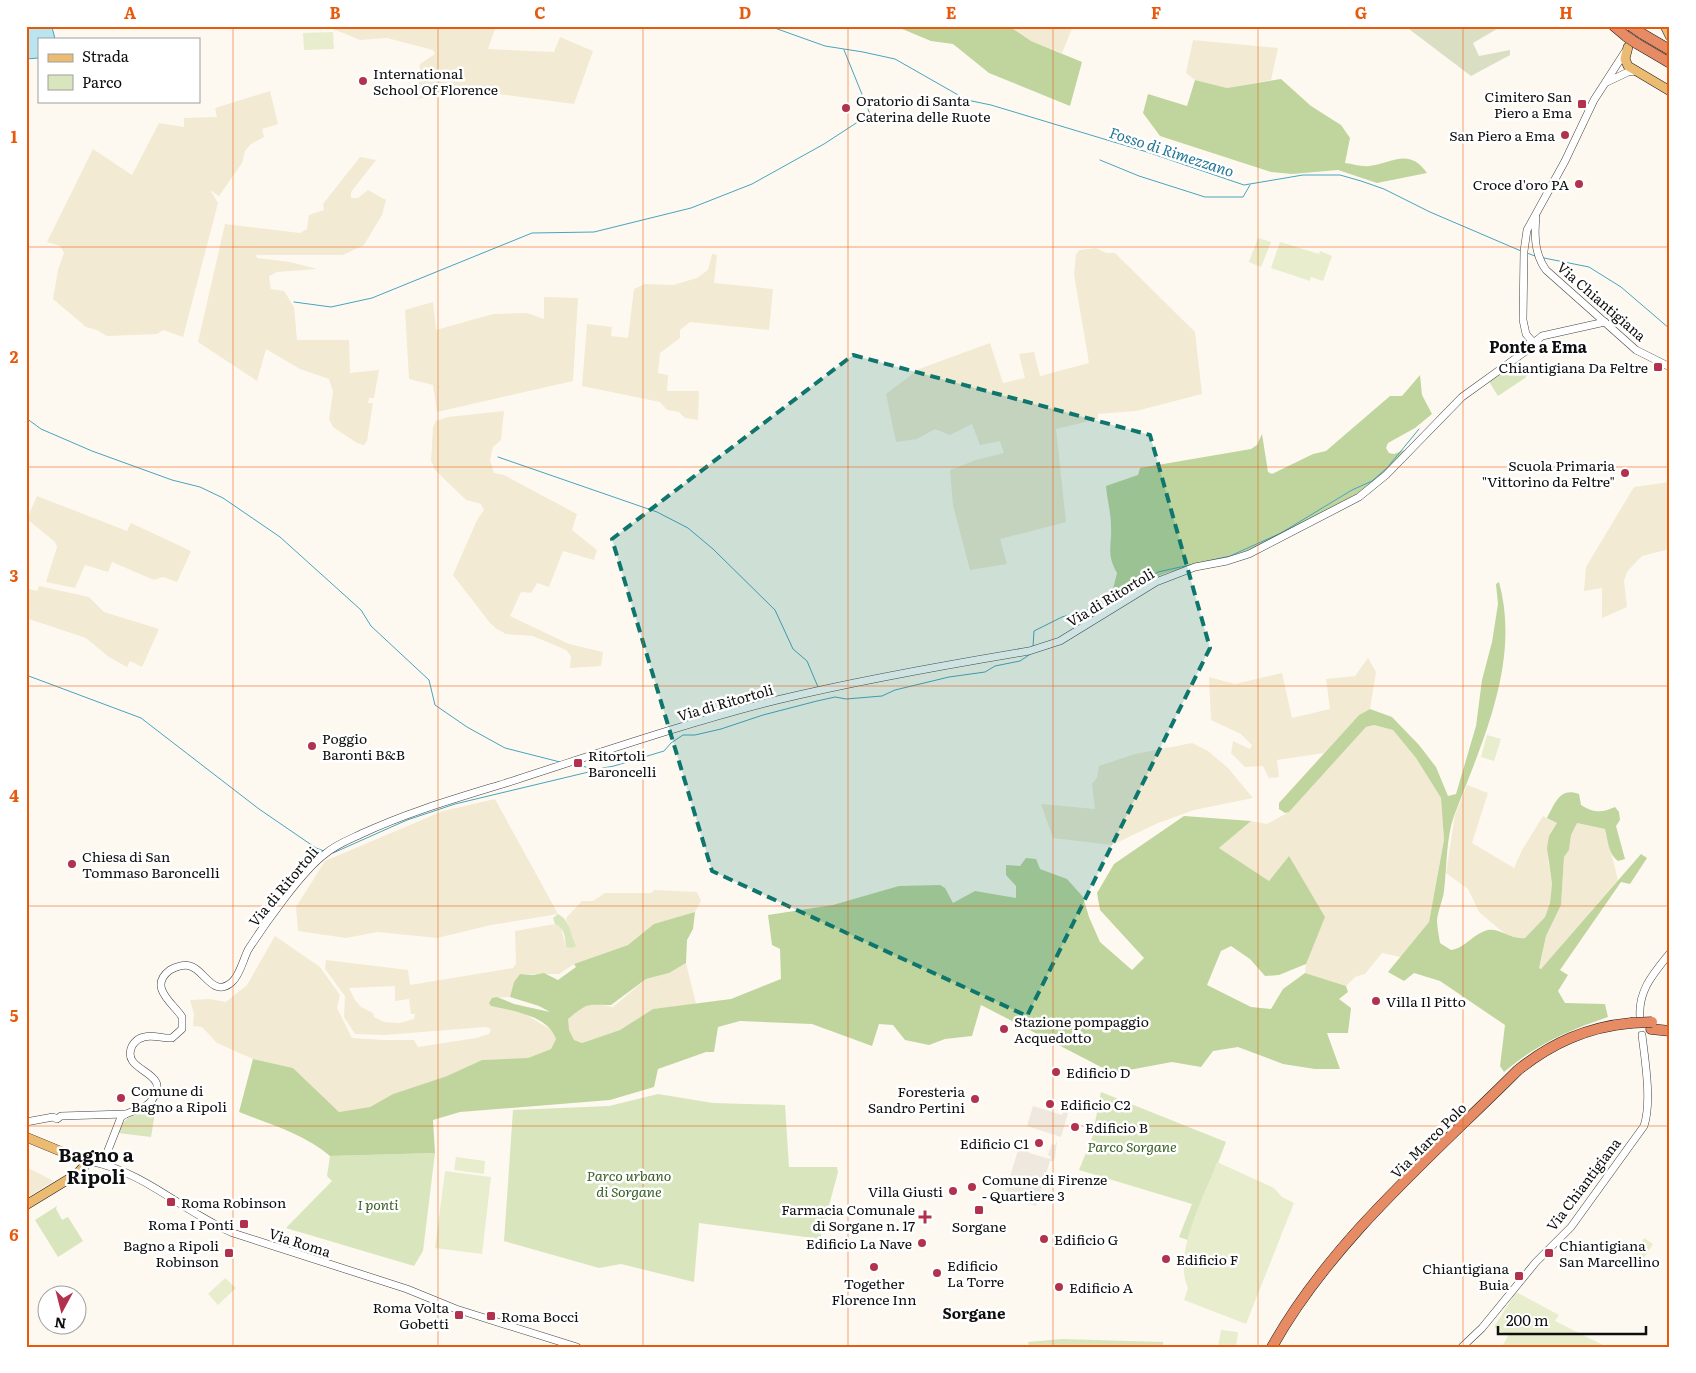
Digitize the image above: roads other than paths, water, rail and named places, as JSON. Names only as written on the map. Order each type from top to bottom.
[{"type":"highway","points":[[1614,26],[1630,42],[1670,64]]},
{"type":"highway","points":[[1631,26],[1670,50]]},
{"type":"highway","name":"Via Marco Polo","points":[[1272,1347],[1294,1312],[1359,1231],[1484,1109],[1529,1069],[1558,1049],[1593,1035],[1634,1023],[1651,1026]]},
{"type":"highway","points":[[1651,1026],[1670,1025]]},
{"type":"highway","points":[[1651,1026],[1670,1031]]},
{"type":"highway","name":"Via Marco Polo","points":[[1279,1347],[1300,1313],[1338,1264],[1471,1122]]},
{"type":"main road","points":[[1630,42],[1625,56],[1626,64],[1668,90]]},
{"type":"main road","name":"Via Roma","points":[[26,1137],[89,1161]]},
{"type":"main road","points":[[26,1205],[77,1174],[89,1161]]},
{"type":"street","name":"Via Chiantigiana","points":[[1533,343],[1526,334],[1523,320],[1524,252],[1527,230],[1566,161],[1589,110],[1630,42]]},
{"type":"street","points":[[1605,84],[1628,72],[1639,72]]},
{"type":"street","name":"Via Chiantigiana","points":[[1538,210],[1535,227],[1539,257],[1550,275],[1642,355],[1670,367]]},
{"type":"street","name":"Via di Ritortoli","points":[[125,1114],[148,1105],[155,1094],[156,1081],[134,1064],[130,1054],[133,1045],[139,1039],[151,1036],[172,1038],[182,1029],[182,1017],[162,993],[162,984],[166,975],[175,968],[187,965],[196,969],[205,980],[213,985],[224,986],[232,982],[247,952],[281,905],[316,861],[337,845],[393,819],[440,803],[640,739],[773,701],[827,688],[1032,650],[1060,641],[1156,582],[1195,567],[1227,561],[1249,554],[1359,496],[1386,475],[1462,396],[1542,336],[1605,322]]},
{"type":"street","points":[[1634,1023],[1642,994],[1670,953]]},
{"type":"street","name":"Via Chiantigiana","points":[[1462,1347],[1482,1328],[1536,1262],[1571,1227],[1644,1126],[1647,1093],[1642,1036]]},
{"type":"street","points":[[26,1122],[53,1117],[57,1119],[61,1116],[125,1114]]},
{"type":"street","points":[[103,1163],[116,1126],[125,1114]]},
{"type":"street","name":"Via Roma","points":[[89,1161],[103,1163],[127,1171],[208,1221],[233,1233],[407,1289],[447,1306],[577,1347]]},
{"type":"water","points":[[26,26],[52,27],[55,38],[38,38],[38,58],[26,59]]},
{"type":"waterway","name":"Fosso di Rimezzano","points":[[769,26],[825,46],[895,59],[967,100],[991,105],[1147,152],[1244,185],[1303,175],[1340,175],[1361,181],[1384,189],[1430,212],[1521,251]]},
{"type":"waterway","points":[[294,302],[331,307],[372,298],[532,233],[594,232],[691,208],[752,184],[824,144],[870,114],[844,50]]},
{"type":"waterway","points":[[1100,160],[1139,176],[1205,197],[1243,197],[1250,185]]},
{"type":"waterway","name":"Fosso di Rimezzano","points":[[1527,253],[1535,256]]},
{"type":"waterway","name":"Fosso di Rimezzano","points":[[1544,258],[1589,267],[1621,287],[1670,329]]},
{"type":"waterway","points":[[26,418],[41,429],[92,451],[172,480],[200,487],[223,498],[280,537],[361,610],[371,626],[429,680],[435,705],[467,727],[505,748],[560,762]]},
{"type":"waterway","points":[[1033,647],[1034,631],[1062,617],[1113,603],[1158,572],[1230,556],[1281,533],[1352,490],[1372,481],[1387,468],[1419,429]]},
{"type":"waterway","points":[[498,457],[657,512],[688,528],[713,549],[775,610],[793,649],[807,661],[818,687]]},
{"type":"waterway","points":[[574,765],[598,769],[614,766],[664,751],[671,743],[683,735],[695,735],[721,729],[763,715],[835,697],[846,699],[882,696],[895,690],[949,677],[985,672],[995,666],[1020,661],[1032,653]]},
{"type":"waterway","points":[[26,675],[141,718],[259,809],[316,848],[324,851]]},
{"type":"waterway","points":[[333,853],[407,820],[455,804],[597,770]]},
{"type":"place","name":"International School Of Florence","points":[[363,81]]},
{"type":"place","name":"Cimitero San Piero a Ema","points":[[1582,104]]},
{"type":"place","name":"Oratorio di Santa Caterina delle Ruote","points":[[846,108]]},
{"type":"place","name":"San Piero a Ema","points":[[1565,135]]},
{"type":"place","name":"Croce d'oro PA","points":[[1579,184]]},
{"type":"place","name":"Chiantigiana Da Feltre","points":[[1658,367]]},
{"type":"place","name":"Scuola Primaria \"Vittorino da Feltre\"","points":[[1625,473]]},
{"type":"place","name":"Poggio Baronti B&B","points":[[312,746]]},
{"type":"place","name":"Ritortoli Baroncelli","points":[[578,763]]},
{"type":"place","name":"Chiesa di San Tommaso Baroncelli","points":[[72,864]]},
{"type":"place","name":"Villa Il Pitto","points":[[1376,1001]]},
{"type":"place","name":"Stazione pompaggio Acquedotto","points":[[1004,1029]]},
{"type":"place","name":"Edificio D","points":[[1056,1072]]},
{"type":"place","name":"Comune di Bagno a Ripoli","points":[[121,1098]]},
{"type":"place","name":"Foresteria Sandro Pertini","points":[[975,1099]]},
{"type":"place","name":"Edificio C2","points":[[1050,1104]]},
{"type":"place","name":"Edificio B","points":[[1075,1127]]},
{"type":"place","name":"Edificio C1","points":[[1039,1143]]},
{"type":"place","name":"Comune di Firenze - Quartiere 3","points":[[972,1187]]},
{"type":"place","name":"Villa Giusti","points":[[953,1191]]},
{"type":"place","name":"Roma Robinson","points":[[171,1202]]},
{"type":"place","name":"Sorgane","points":[[979,1210]]},
{"type":"place","name":"Farmacia Comunale di Sorgane n. 17","points":[[925,1217]]},
{"type":"place","name":"Roma I Ponti","points":[[244,1224]]},
{"type":"place","name":"Edificio G","points":[[1044,1239]]},
{"type":"place","name":"Edificio La Nave","points":[[922,1243]]},
{"type":"place","name":"Bagno a Ripoli Robinson","points":[[229,1253]]},
{"type":"place","name":"Chiantigiana San Marcellino","points":[[1549,1253]]},
{"type":"place","name":"Edificio F","points":[[1166,1259]]},
{"type":"place","name":"Together Florence Inn","points":[[874,1267]]},
{"type":"place","name":"Edificio La Torre","points":[[937,1273]]},
{"type":"place","name":"Chiantigiana Buia","points":[[1519,1276]]},
{"type":"place","name":"Edificio A","points":[[1059,1287]]},
{"type":"place","name":"Roma Volta Gobetti","points":[[459,1315]]},
{"type":"place","name":"Roma Bocci","points":[[491,1316]]},
{"type":"district","name":"Ponte a Ema","points":[[1538,346]]},
{"type":"district","name":"Bagno a Ripoli","points":[[96,1165]]},
{"type":"district","name":"Sorgane","points":[[974,1312]]},
{"type":"park label","name":"Parco Sorgane","points":[[1132,1146]]},
{"type":"park label","name":"Parco urbano di Sorgane","points":[[629,1184]]},
{"type":"park label","name":"I ponti","points":[[378,1204]]}]
